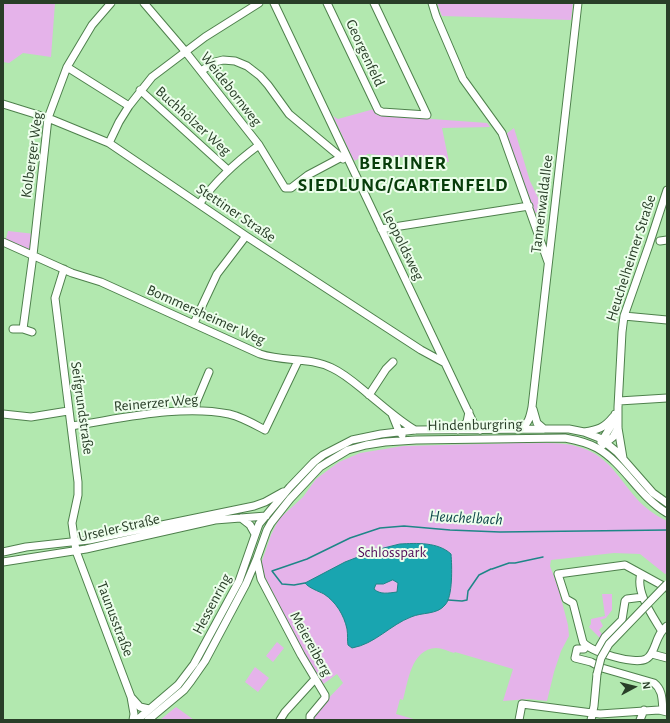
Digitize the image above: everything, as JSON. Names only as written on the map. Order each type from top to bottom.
[{"type":"street","name":"Kolberger Weg","points":[[23,329],[33,255],[48,118],[67,67],[92,26],[111,3]]},
{"type":"street","name":"Weidebornweg","points":[[144,3],[186,51],[259,145],[284,188],[289,189],[293,187],[308,175],[340,158]]},
{"type":"street","points":[[109,143],[129,106],[140,90],[152,77],[223,25],[259,3]]},
{"type":"street","name":"Leopoldsweg","points":[[274,3],[474,424],[480,430]]},
{"type":"street","name":"Georgenfeld","points":[[327,3],[375,105],[381,112],[427,115],[374,3]]},
{"type":"street","points":[[432,3],[436,16],[463,79],[502,133],[549,264]]},
{"type":"street","name":"Tannenwaldallee","points":[[518,429],[525,426],[530,420],[532,407],[578,3]]},
{"type":"street","points":[[201,71],[215,62],[223,60],[235,60],[247,66],[260,76],[268,85],[289,114],[340,158],[350,163]]},
{"type":"street","points":[[67,67],[129,106]]},
{"type":"street","name":"Buchhölzer Weg","points":[[140,90],[228,170]]},
{"type":"street","name":"Stettiner Straße","points":[[3,104],[48,118],[109,143],[246,236],[422,350],[445,363]]},
{"type":"street","points":[[200,204],[213,185],[228,170],[259,145]]},
{"type":"street","name":"Heuchelheimer Straße","points":[[604,441],[613,437],[618,428],[624,316],[667,190]]},
{"type":"street","points":[[381,229],[529,206]]},
{"type":"street","points":[[194,323],[217,274],[246,236]]},
{"type":"street","name":"Bommersheimer Weg","points":[[3,242],[64,269],[101,282],[265,355],[273,358],[322,364],[332,368],[347,377],[370,395],[395,419],[415,430]]},
{"type":"street","name":"Seifgrundstraße","points":[[64,269],[54,298],[78,482],[78,495],[72,523],[76,551]]},
{"type":"street","points":[[624,316],[667,320]]},
{"type":"street","points":[[13,329],[23,329],[32,332]]},
{"type":"street","name":"Reinerzer Weg","points":[[71,426],[165,412],[196,411],[229,414],[246,420],[265,430],[298,361]]},
{"type":"street","points":[[370,395],[392,362]]},
{"type":"street","points":[[196,411],[196,403],[209,372]]},
{"type":"street","points":[[619,404],[666,398]]},
{"type":"street","name":"Heuchelheimer Straße","points":[[598,448],[604,441],[613,423],[619,404]]},
{"type":"street","name":"Tannenwaldallee","points":[[532,407],[537,423],[544,429]]},
{"type":"street","points":[[3,414],[31,417],[68,411]]},
{"type":"street","points":[[458,430],[467,422],[469,412]]},
{"type":"street","name":"Heuchelheimer Straße","points":[[584,432],[601,428],[606,425],[615,414]]},
{"type":"street","points":[[390,442],[394,440],[400,432],[401,425],[395,419]]},
{"type":"street","points":[[386,434],[393,430],[395,419]]},
{"type":"street","points":[[618,428],[623,459]]},
{"type":"street","name":"Hindenburgring","points":[[290,487],[314,462],[323,455],[352,440],[415,430],[568,429],[584,432],[604,441],[623,459],[653,493],[667,503]]},
{"type":"street","points":[[400,432],[404,437],[412,440]]},
{"type":"street","name":"Hindenburgring","points":[[279,510],[320,467],[348,450],[366,445],[412,440],[558,437],[575,440],[598,448],[620,467],[651,501],[667,513]]},
{"type":"street","name":"Urseler Straße","points":[[3,552],[26,547],[74,542],[263,503],[290,487]]},
{"type":"street","name":"Hessenring","points":[[137,720],[178,685],[194,664],[239,580],[247,561],[257,527],[290,487]]},
{"type":"street","name":"Urseler Straße","points":[[232,510],[258,510],[265,516]]},
{"type":"street","name":"Urseler Straße","points":[[3,562],[76,551],[215,520],[265,516],[274,514],[279,510]]},
{"type":"street","name":"Hessenring","points":[[148,720],[184,690],[192,681],[205,661],[246,584],[267,530],[279,510]]},
{"type":"street","points":[[265,516],[267,530]]},
{"type":"street","points":[[240,518],[250,525],[255,534]]},
{"type":"street","name":"Taunusstraße","points":[[76,551],[130,697],[134,714],[133,720]]},
{"type":"street","name":"Meiereiberg","points":[[257,558],[261,579],[325,696],[310,716],[310,720]]},
{"type":"street","points":[[641,574],[640,578],[643,597],[664,628],[652,654],[646,659],[635,660],[601,653],[586,646],[583,642],[573,603],[566,599],[558,574],[625,565],[667,588]]},
{"type":"street","points":[[246,584],[250,580],[261,579]]},
{"type":"street","points":[[598,671],[601,658],[609,644],[667,584]]},
{"type":"street","points":[[592,717],[598,671],[605,637],[622,620],[625,601],[627,599],[643,597]]},
{"type":"street","points":[[586,646],[584,649],[577,649],[575,658],[591,662],[598,671],[654,683],[659,687],[661,692],[665,712]]},
{"type":"street","points":[[652,654],[664,657]]},
{"type":"street","points":[[280,720],[285,712],[315,679]]},
{"type":"street","points":[[130,697],[140,707],[149,709]]},
{"type":"street","points":[[519,720],[522,704],[592,717],[644,710],[660,710],[665,712]]},
{"type":"street","points":[[640,720],[644,710]]},
{"type":"green space","points":[[3,3],[55,3],[51,57],[23,53],[9,63],[3,62]]},
{"type":"green space","points":[[437,3],[573,3],[571,20],[442,16]]},
{"type":"green space","points":[[374,109],[377,115],[487,123],[490,127],[442,128],[449,162],[368,154],[354,161],[333,116],[338,119]]},
{"type":"green space","points":[[514,128],[530,181],[544,210],[535,213],[506,134]]},
{"type":"green space","points":[[8,231],[35,234],[33,255],[5,243]]},
{"type":"green space","name":"Schlosspark","points":[[558,443],[572,445],[600,457],[616,472],[644,506],[667,521],[667,573],[665,574],[640,554],[614,553],[551,560],[550,566],[558,587],[568,625],[569,636],[561,651],[547,701],[529,699],[503,701],[513,669],[436,648],[421,654],[416,660],[409,676],[403,700],[400,699],[396,714],[417,720],[312,720],[323,704],[343,683],[337,674],[322,685],[304,654],[261,569],[262,561],[271,535],[279,519],[303,497],[316,479],[339,462],[360,453],[403,446]]},
{"type":"green space","points":[[602,594],[612,594],[612,610],[606,618],[600,620],[603,626],[599,630],[604,637],[601,639],[589,627],[591,624],[591,619],[605,616]]},
{"type":"green space","points":[[277,642],[284,648],[273,662],[266,656]]},
{"type":"green space","points":[[255,667],[269,678],[258,692],[245,682]]},
{"type":"green space","points":[[176,707],[194,720],[160,720]]},
{"type":"water","points":[[413,543],[434,545],[446,550],[451,554],[451,589],[448,601],[442,608],[434,612],[415,615],[403,620],[368,643],[352,648],[348,645],[346,624],[336,605],[324,594],[311,588],[305,583],[345,562],[376,550],[400,544]],"holes":[[[393,580],[398,583],[397,592],[382,593],[374,589],[376,584],[383,584]]]},
{"type":"waterway","name":"Heuchelbach","points":[[305,583],[294,585],[282,584],[272,571],[307,559],[350,538],[380,528],[404,526],[500,532],[667,530]]},
{"type":"waterway","points":[[448,600],[467,600],[468,591],[479,575],[491,569],[509,563],[543,557]]},
{"type":"district","name":"BERLINER SIEDLUNG/GARTENFELD","points":[[403,174]]}]
